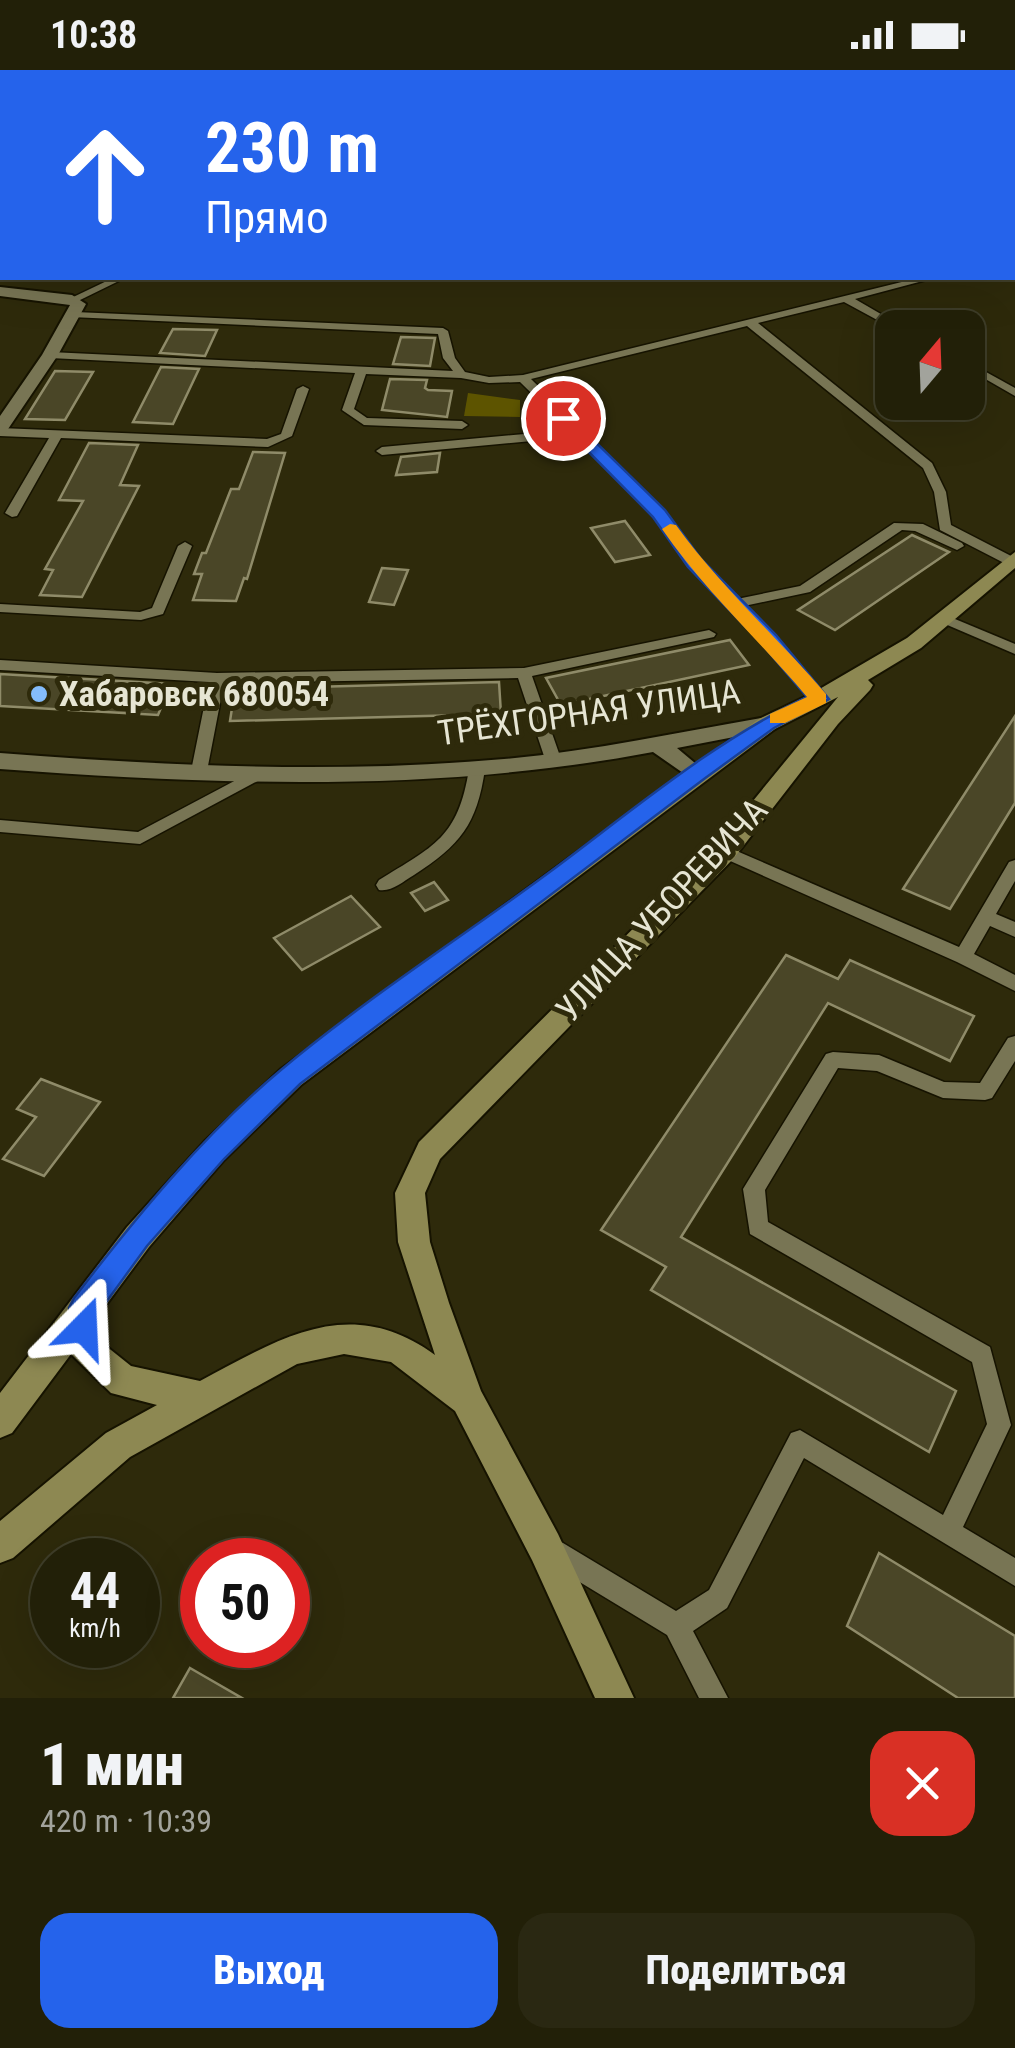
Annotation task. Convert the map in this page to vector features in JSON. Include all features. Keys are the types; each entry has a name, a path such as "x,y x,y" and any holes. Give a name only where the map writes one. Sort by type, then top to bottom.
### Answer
{"main road":[{"path":"887,660 1010,562"},
{"name":"УЛИЦА УБОРЕВИЧА","path":"0,1421 138,1237 214,1150 291,1077 767,724 887,660"},
{"name":"УЛИЦА УБОРЕВИЧА","path":"466,1399 414,1242 410,1193 428,1151 725,852 830,719 887,660"},
{"path":"84,1308 85,1349 123,1382 198,1398"},
{"path":"0,1545 118,1445 292,1349 344,1338 398,1348 466,1399 544,1546 615,1698"}],"street":[{"path":"0,291 73,307 50,354 0,430"},
{"name":"ТРЁХГОРНАЯ УЛИЦА","path":"0,761 259,773 477,769 767,724"},
{"path":"655,742 696,774"}],"lane":[{"path":"73,307 117,280"},
{"path":"50,354 461,375 490,380 523,378 920,280"},
{"path":"844,297 875,314"},
{"path":"73,307 443,331 449,358 461,375"},
{"path":"748,321 800,367 847,398 928,466 940,492 945,528 1010,562"},
{"path":"362,370 348,410 364,421 462,425"},
{"path":"985,375 1015,393"},
{"path":"523,378 659,513 694,563 819,699"},
{"path":"0,430 268,443 286,436 303,389"},
{"path":"382,452 577,433"},
{"path":"12,513 57,435"},
{"path":"734,604 805,589 900,526 918,527 1010,562"},
{"path":"0,608 141,616 158,611 185,546"},
{"path":"943,618 1015,648"},
{"path":"0,665 217,678 524,673 709,634"},
{"path":"524,673 553,759"},
{"path":"199,771 217,678"},
{"path":"385,886 463,828 477,769"},
{"path":"0,826 140,838 259,773"},
{"path":"725,852 963,957 1015,984"},
{"path":"963,957 1015,866"},
{"path":"986,916 1015,930"},
{"path":"948,1532 999,1425 982,1355 758,1227 754,1189 833,1060 880,1063 943,1090 985,1092 1015,1044"},
{"path":"676,1626 718,1600 800,1442 1015,1573"},
{"path":"544,1546 676,1626 714,1698"}],"shaded area":[{"path":"468,393 520,400 520,417 464,416"}],"building":[{"path":"173,329 217,330 205,356 160,353"},
{"path":"401,337 435,338 430,366 393,364"},
{"path":"161,367 199,369 173,424 133,422"},
{"path":"55,371 93,372 65,420 25,419"},
{"path":"390,379 427,380 428,390 452,391 447,417 382,410"},
{"path":"89,443 138,445 120,485 139,486 82,597 40,595 53,570 45,569 83,501 59,500"},
{"path":"253,452 285,453 247,579 244,578 236,601 193,600 202,574 194,574 202,553 206,553 231,489 239,489"},
{"path":"440,453 437,472 396,475 401,457"},
{"path":"625,521 650,555 615,562 591,528"},
{"path":"912,535 949,552 835,630 798,610"},
{"path":"382,568 408,570 394,605 369,602"},
{"path":"730,640 749,665 561,705 546,678"},
{"path":"0,674 171,684 158,715 0,706"},
{"path":"499,682 501,714 230,721 235,689"},
{"path":"1015,716 1015,803 950,909 903,889"},
{"path":"434,882 448,900 425,911 411,893"},
{"path":"351,896 380,927 302,970 274,938"},
{"path":"786,955 838,979 850,960 974,1016 950,1061 828,1003 681,1237 956,1391 929,1452 651,1290 666,1267 601,1230"},
{"path":"41,1079 100,1102 44,1176 3,1159 36,1117 17,1109"},
{"path":"879,1553 1015,1636 1015,1698 958,1698 847,1626"},
{"path":"190,1668 242,1698 173,1698"}],"slow traffic":[{"path":"670,529 694,563 769,640 819,699 778,719"}],"place":[{"name":"Хабаровск 680054","path":"39,694"}],"route":[{"path":"84,1328 84,1308 138,1237 214,1150 291,1077 696,774 767,724 819,699 769,640 694,563 659,513 563,418"}]}
